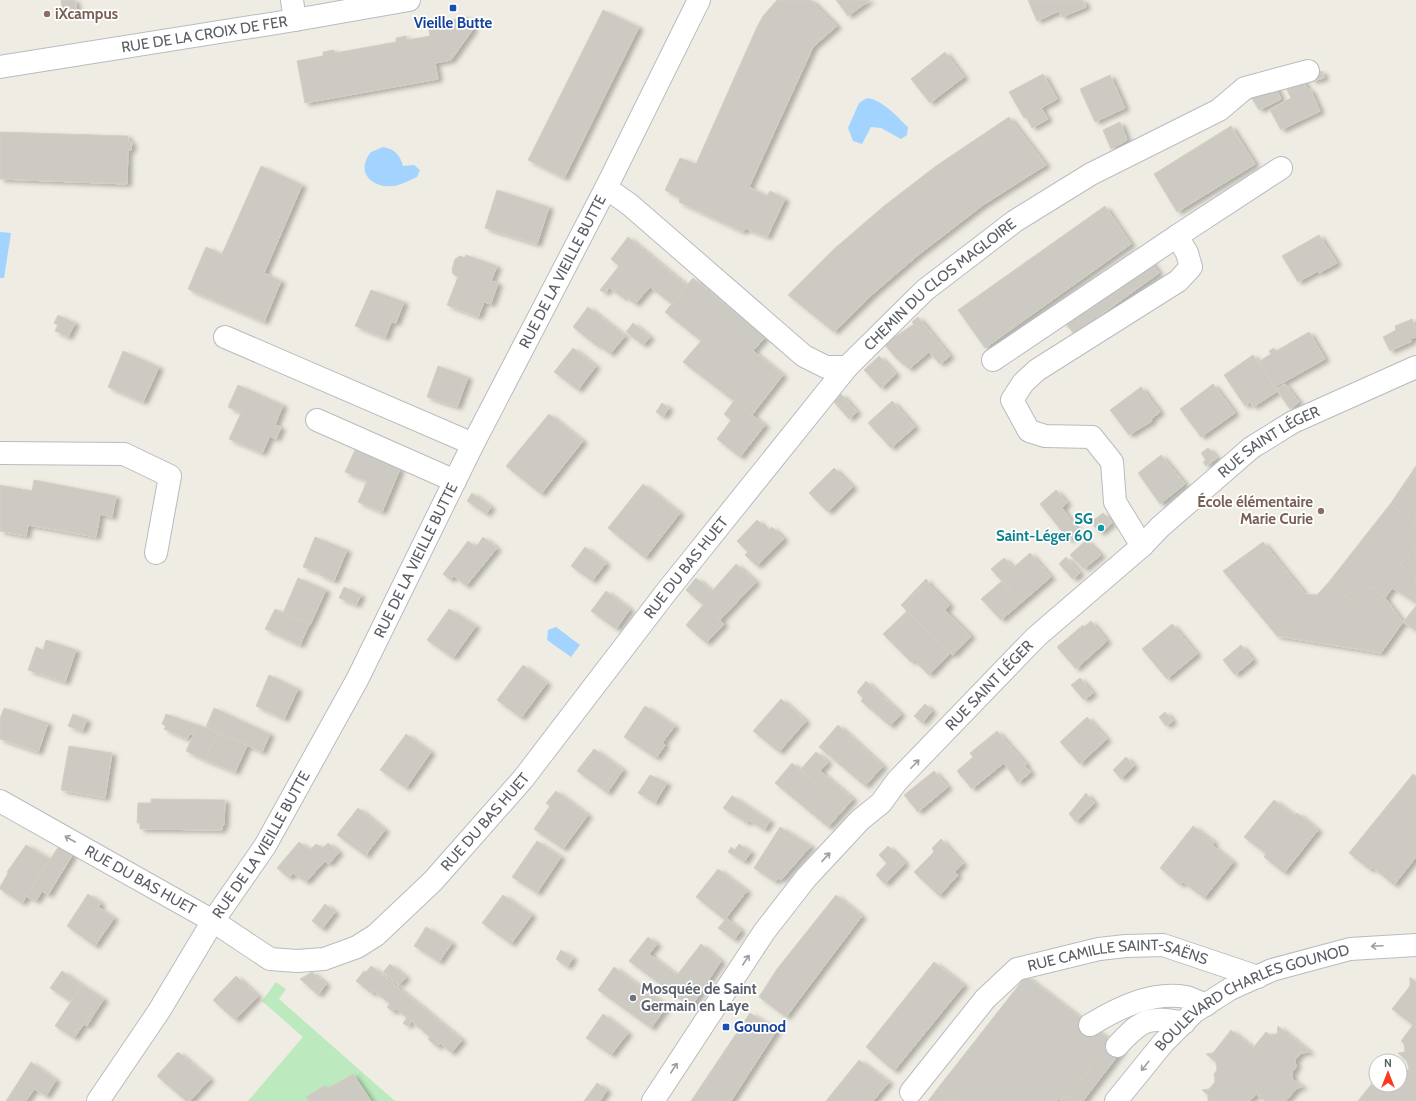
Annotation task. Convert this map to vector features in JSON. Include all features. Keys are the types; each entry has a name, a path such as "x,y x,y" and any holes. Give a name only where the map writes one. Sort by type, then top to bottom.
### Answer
{"street":[{"name":"RUE DE LA CROIX DE FER","path":"0,67 294,10 409,0"},
{"name":"RUE DE LA VIEILLE BUTTE","path":"98,1101 159,1011 213,921 265,846 357,680 473,444 606,188 699,0"},
{"name":"CHEMIN DU CLOS MAGLOIRE","path":"847,367 925,290 1015,221 1091,174 1219,110 1245,88 1308,71"},
{"path":"993,360 1281,168"},
{"path":"606,188 629,204 804,356 826,367 847,367"},
{"path":"1142,546 1115,502 1112,462 1092,437 1045,436 1029,431 1012,400 1023,383 1037,370 1178,281 1191,266 1187,253 1177,236"},
{"path":"225,337 473,444"},
{"name":"RUE DU BAS HUET","path":"0,801 213,921 270,958 298,962 324,958 357,947 376,935 433,881 523,779 667,591 847,367"},
{"name":"RUE SAINT LÉGER","path":"653,1101 764,932 806,878 860,820 881,803 897,781 1036,637 1142,546 1160,527 1251,448 1293,422 1416,367"},
{"path":"317,420 455,481"},
{"path":"0,453 124,454 170,476 156,553"},
{"name":"RUE CAMILLE SAINT-SAËNS","path":"911,1092 984,999 1017,969 1099,949 1126,946 1163,945 1258,976"},
{"name":"BOULEVARD CHARLES GOUNOD","path":"1116,1101 1163,1043 1194,1012 1230,989 1272,970 1350,948 1416,945"},
{"path":"1090,1026 1115,1010 1162,996 1186,997 1206,1005"},
{"path":"1117,1046 1139,1024 1160,1018 1184,1023"}],"green space":[{"path":"276,982 286,989 279,999 395,1101 248,1101 303,1037 262,1001"}],"water":[{"path":"867,98 873,99 884,105 894,114 908,127 907,135 901,139 881,128 871,127 862,144 853,141 848,128 859,103"},
{"path":"383,147 394,151 403,166 414,165 420,170 417,177 403,184 394,186 378,185 372,182 365,172 366,159 371,152"},
{"path":"0,232 11,233 4,278 0,278"},
{"path":"556,627 580,645 571,657 547,640 548,630"}],"building":[{"path":"61,0 75,0 77,12 63,15"},
{"path":"777,0 811,0 837,26 813,47 749,187 767,196 770,191 785,199 767,237 745,228 743,232 679,202 680,198 665,190 680,158 696,164 757,27 763,16"},
{"path":"836,0 870,0 848,16"},
{"path":"1028,0 1083,0 1086,7 1062,17 1059,11 1037,21"},
{"path":"603,10 639,27 564,178 528,160"},
{"path":"468,17 473,29 451,60 435,63 438,79 305,103 297,61 323,56 323,52 334,50 335,53 396,42 396,38 406,36 407,40 430,36 428,25"},
{"path":"945,52 964,77 930,103 911,79"},
{"path":"1322,71 1324,78 1312,81 1310,75"},
{"path":"1043,74 1057,99 1041,108 1048,119 1032,128 1026,117 1024,118 1009,92"},
{"path":"1110,75 1125,108 1095,122 1080,89"},
{"path":"1301,77 1308,90 1310,89 1320,111 1281,130 1270,110 1291,98 1283,82"},
{"path":"1274,84 1281,99 1259,110 1248,92"},
{"path":"1009,117 1046,165 983,205 917,256 874,293 834,332 788,295 834,249 884,206 936,166"},
{"path":"1120,122 1127,140 1111,149 1103,130"},
{"path":"1231,126 1255,164 1177,212 1154,174"},
{"path":"0,132 128,136 128,141 132,142 131,150 128,150 127,184 0,179"},
{"path":"261,166 302,185 264,273 281,281 264,322 188,289 206,247 222,254"},
{"path":"497,190 549,207 537,244 485,228"},
{"path":"1105,206 1131,244 985,348 958,310"},
{"path":"1319,235 1337,263 1298,282 1282,256"},
{"path":"628,237 687,286 672,304 650,287 635,304 625,296 623,298 609,287 605,293 600,290 619,266 611,259"},
{"path":"466,255 497,266 491,281 498,283 491,304 484,302 478,317 447,305 458,277 453,274 452,269 455,259 460,256 465,258"},
{"path":"1148,258 1159,273 1074,334 1062,319"},
{"path":"693,278 765,337 753,351 783,375 752,415 683,362 701,341 665,312"},
{"path":"371,290 404,302 398,317 394,315 385,338 355,326"},
{"path":"588,307 625,336 610,354 599,345 597,346 573,327"},
{"path":"58,315 75,323 68,337 55,331 58,325 54,323"},
{"path":"394,315 398,317 396,323 391,322"},
{"path":"918,317 950,356 940,364 929,352 909,369 896,358 884,344 914,324 912,322"},
{"path":"1412,319 1416,328 1416,337 1410,339 1412,341 1390,351 1383,337 1396,330 1395,326"},
{"path":"633,323 650,337 643,345 626,332"},
{"path":"1309,332 1325,359 1275,387 1258,362 1271,354 1269,351 1274,348 1276,351"},
{"path":"573,348 596,366 578,390 554,372"},
{"path":"123,351 159,367 143,402 108,387"},
{"path":"1253,355 1278,391 1253,407 1250,402 1245,406 1224,375"},
{"path":"879,356 896,374 881,388 864,370"},
{"path":"438,366 468,377 457,407 427,397"},
{"path":"1213,384 1235,413 1201,437 1180,409"},
{"path":"1285,384 1299,402 1290,409 1276,389"},
{"path":"238,385 283,405 275,425 281,427 276,439 270,436 262,453 229,439 241,413 228,407"},
{"path":"1141,387 1160,412 1151,419 1152,421 1129,435 1110,410"},
{"path":"841,394 857,412 849,419 834,402"},
{"path":"734,401 765,425 740,457 717,439 731,420 724,414"},
{"path":"892,401 915,427 891,448 868,423"},
{"path":"662,403 669,408 663,417 656,412"},
{"path":"549,414 583,441 541,494 506,466"},
{"path":"1208,448 1217,458 1206,466 1203,462 1206,460 1201,453"},
{"path":"355,450 400,469 382,512 358,502 367,481 345,472"},
{"path":"1161,455 1185,484 1160,504 1138,473"},
{"path":"1416,466 1416,526 1391,503"},
{"path":"834,468 853,487 828,512 809,493"},
{"path":"34,480 116,496 112,517 100,514 96,537 28,525 26,536 0,531 0,485 32,491"},
{"path":"643,484 680,513 645,558 608,528"},
{"path":"1056,490 1067,503 1062,508 1079,532 1069,540 1040,504"},
{"path":"472,493 491,507 486,514 467,501"},
{"path":"1391,503 1416,526 1416,546 1400,565 1416,578 1416,603 1392,588 1385,598 1370,586 1354,602 1328,583"},
{"name":"SG Saint-Léger 60","path":"1103,513 1112,523 1100,533 1091,522"},
{"path":"757,520 768,531 772,527 784,539 757,566 745,555 748,552 737,541"},
{"path":"315,537 347,550 334,581 320,575 320,573 303,567"},
{"path":"483,537 497,548 466,586 454,576 450,580 443,574 468,541 476,547"},
{"path":"1086,540 1101,555 1084,569 1070,555"},
{"path":"1263,542 1305,594 1317,595 1328,583 1354,602 1370,586 1385,598 1403,622 1381,653 1277,636 1223,571"},
{"path":"1416,546 1416,578 1400,565"},
{"path":"585,547 606,563 592,581 571,566"},
{"path":"1030,553 1051,577 1021,603 991,569 1004,558 1013,568"},
{"path":"1066,557 1080,573 1073,579 1059,564"},
{"path":"736,564 756,582 720,620 686,590 696,578 712,591"},
{"path":"298,578 326,590 310,625 283,613"},
{"path":"926,579 928,581 903,607 901,605"},
{"path":"1002,581 1021,603 1001,620 981,599"},
{"path":"927,582 950,605 945,610 969,634 950,653 903,607"},
{"path":"344,587 361,595 356,605 339,598"},
{"path":"606,591 630,609 616,629 591,611"},
{"path":"703,605 724,624 706,643 686,625"},
{"path":"1416,606 1416,631 1403,622"},
{"path":"275,609 309,625 300,645 265,629"},
{"path":"449,609 476,626 453,658 427,640"},
{"path":"907,611 950,653 929,675 914,660 911,662 883,634"},
{"path":"1091,621 1107,641 1076,669 1057,647 1083,625 1084,627"},
{"path":"1172,624 1197,654 1167,679 1142,649"},
{"path":"969,634 971,636 953,655 950,653"},
{"path":"46,640 76,650 65,682 28,670 36,647 43,650"},
{"path":"1241,645 1253,660 1235,675 1223,660"},
{"path":"523,665 547,683 521,718 497,700"},
{"path":"269,675 298,689 284,719 256,706"},
{"path":"1080,678 1093,693 1084,700 1071,685"},
{"path":"866,681 901,714 890,726 861,701 863,698 857,692"},
{"path":"781,699 806,721 779,752 753,731"},
{"path":"925,704 932,711 922,723 914,716"},
{"path":"645,706 675,726 662,743 665,745 656,758 624,737"},
{"path":"4,708 48,723 38,752 0,739 0,719"},
{"path":"214,708 270,734 262,752 206,727"},
{"path":"1165,712 1173,721 1166,726 1159,717"},
{"path":"73,714 87,720 82,731 68,726"},
{"path":"166,714 218,732 205,760 186,751 194,734 190,734 187,739 164,729 166,726 162,724"},
{"path":"1087,717 1107,739 1080,764 1060,742"},
{"path":"838,725 883,766 865,786 819,747"},
{"path":"997,731 1026,764 1025,766 1031,772 1018,783 1004,763 972,789 957,771 973,757 970,753"},
{"path":"218,732 247,746 235,772 205,760"},
{"path":"406,734 431,752 406,788 380,770"},
{"path":"69,746 112,753 105,798 61,790"},
{"path":"594,749 619,767 602,789 577,771"},
{"path":"816,752 828,762 820,771 853,799 845,808 800,770"},
{"path":"1126,757 1134,766 1121,779 1113,770"},
{"path":"792,763 845,808 828,827 775,783"},
{"path":"619,767 623,770 607,793 602,789"},
{"path":"934,771 948,787 918,812 904,795"},
{"path":"1413,774 1416,776 1416,857 1394,885 1372,867 1370,870 1349,853"},
{"path":"650,775 667,783 655,803 638,793"},
{"path":"556,791 588,815 563,849 534,829 550,806 546,803"},
{"path":"1086,793 1094,803 1076,822 1069,814"},
{"path":"732,796 770,821 764,830 749,820 747,823 723,808"},
{"path":"151,799 225,800 224,825 222,825 222,830 140,829 140,823 137,823 138,803 151,803"},
{"path":"1274,800 1295,816 1297,813 1318,830 1284,873 1264,857 1266,854 1244,837"},
{"path":"358,808 385,830 368,852 340,831"},
{"path":"1193,826 1214,842 1212,845 1233,862 1204,898 1183,882 1180,885 1160,868"},
{"path":"780,827 811,846 781,880 778,878 775,882 754,868"},
{"path":"340,831 368,852 366,856 337,835"},
{"path":"941,839 963,864 955,872 958,875 939,896 914,872 934,852 932,848"},
{"path":"537,841 561,857 537,893 512,877"},
{"path":"299,842 310,850 316,844 323,848 328,843 339,852 329,864 325,861 306,882 293,873 289,878 277,868"},
{"path":"739,844 751,852 744,862 728,852 731,847 735,850"},
{"path":"26,845 50,859 22,903 0,889 0,887 8,873 7,872"},
{"path":"59,846 73,854 48,895 42,891 36,901 26,896"},
{"path":"888,846 905,863 885,884 876,875 886,864 886,862 879,855"},
{"path":"718,869 747,891 726,918 741,930 734,940 718,928 725,920 696,897"},
{"path":"88,894 101,903 98,907 114,918 95,946 67,926"},
{"path":"503,895 532,915 511,944 482,923"},
{"path":"836,895 862,916 786,1017 759,997 777,969"},
{"path":"325,904 335,912 322,929 312,921"},
{"path":"426,927 452,943 439,962 414,946"},
{"path":"648,937 657,944 649,954 677,975 701,944 721,961 691,1007 629,961"},
{"path":"561,950 573,958 567,967 556,959"},
{"path":"934,962 964,985 894,1071 866,1047"},
{"path":"390,964 406,977 399,985 383,972"},
{"path":"371,966 422,1007 407,1026 403,1023 407,1018 396,1009 393,1012 387,1007 390,1004 374,991 372,994 356,981 364,971 366,972"},
{"name":"Mosquée de Saint Germain en Laye","path":"614,967 667,1006 651,1028 598,990"},
{"path":"62,971 82,985 71,1002 50,988"},
{"path":"312,972 326,984 318,995 300,979"},
{"path":"236,976 258,996 235,1020 213,1000"},
{"path":"1026,976 1111,1041 1068,1096 1054,1101 955,1101 938,1088"},
{"path":"1410,977 1416,982 1416,1101 1358,1101 1368,1088 1368,1093 1408,1093 1408,1053 1398,1053 1405,1052 1404,1044 1401,1041 1413,1025 1392,1009 1410,986"},
{"path":"82,985 104,999 94,1014 92,1012 74,1038 55,1026"},
{"path":"422,1007 462,1040 451,1053 440,1043 437,1047 428,1039 430,1037 411,1021"},
{"path":"92,1012 94,1014 87,1026 84,1024"},
{"path":"750,1013 777,1030 731,1101 691,1101"},
{"path":"603,1014 628,1033 611,1055 586,1038"},
{"path":"1278,1026 1310,1052 1301,1053 1295,1060 1296,1067 1292,1072 1292,1079 1303,1087 1297,1088 1286,1101 1265,1101 1256,1094 1250,1101 1208,1101 1208,1095 1202,1090 1209,1089 1215,1082 1214,1074 1217,1070 1216,1062 1206,1054 1213,1053 1231,1030 1253,1048 1266,1032 1270,1035 1277,1034"},
{"path":"1111,1041 1122,1050 1083,1101 1061,1101 1061,1099 1068,1096"},
{"path":"178,1052 210,1079 190,1101 186,1101 157,1076"},
{"path":"859,1060 889,1082 873,1101 826,1101"},
{"path":"31,1062 56,1080 46,1096 34,1089 26,1101 6,1101"},
{"path":"353,1074 371,1101 309,1101 306,1097 324,1086 327,1089"},
{"path":"597,1083 607,1090 600,1101 584,1101"},
{"path":"938,1088 955,1101 928,1101"}],"place":[{"name":"Vieille Butte","path":"453,8"},
{"name":"iXcampus","path":"47,14"},
{"name":"École élémentaire Marie Curie","path":"1321,511"},
{"name":"SG Saint-Léger 60","path":"1101,528"},
{"name":"Mosquée de Saint Germain en Laye","path":"633,998"},
{"name":"Gounod","path":"726,1027"}]}
